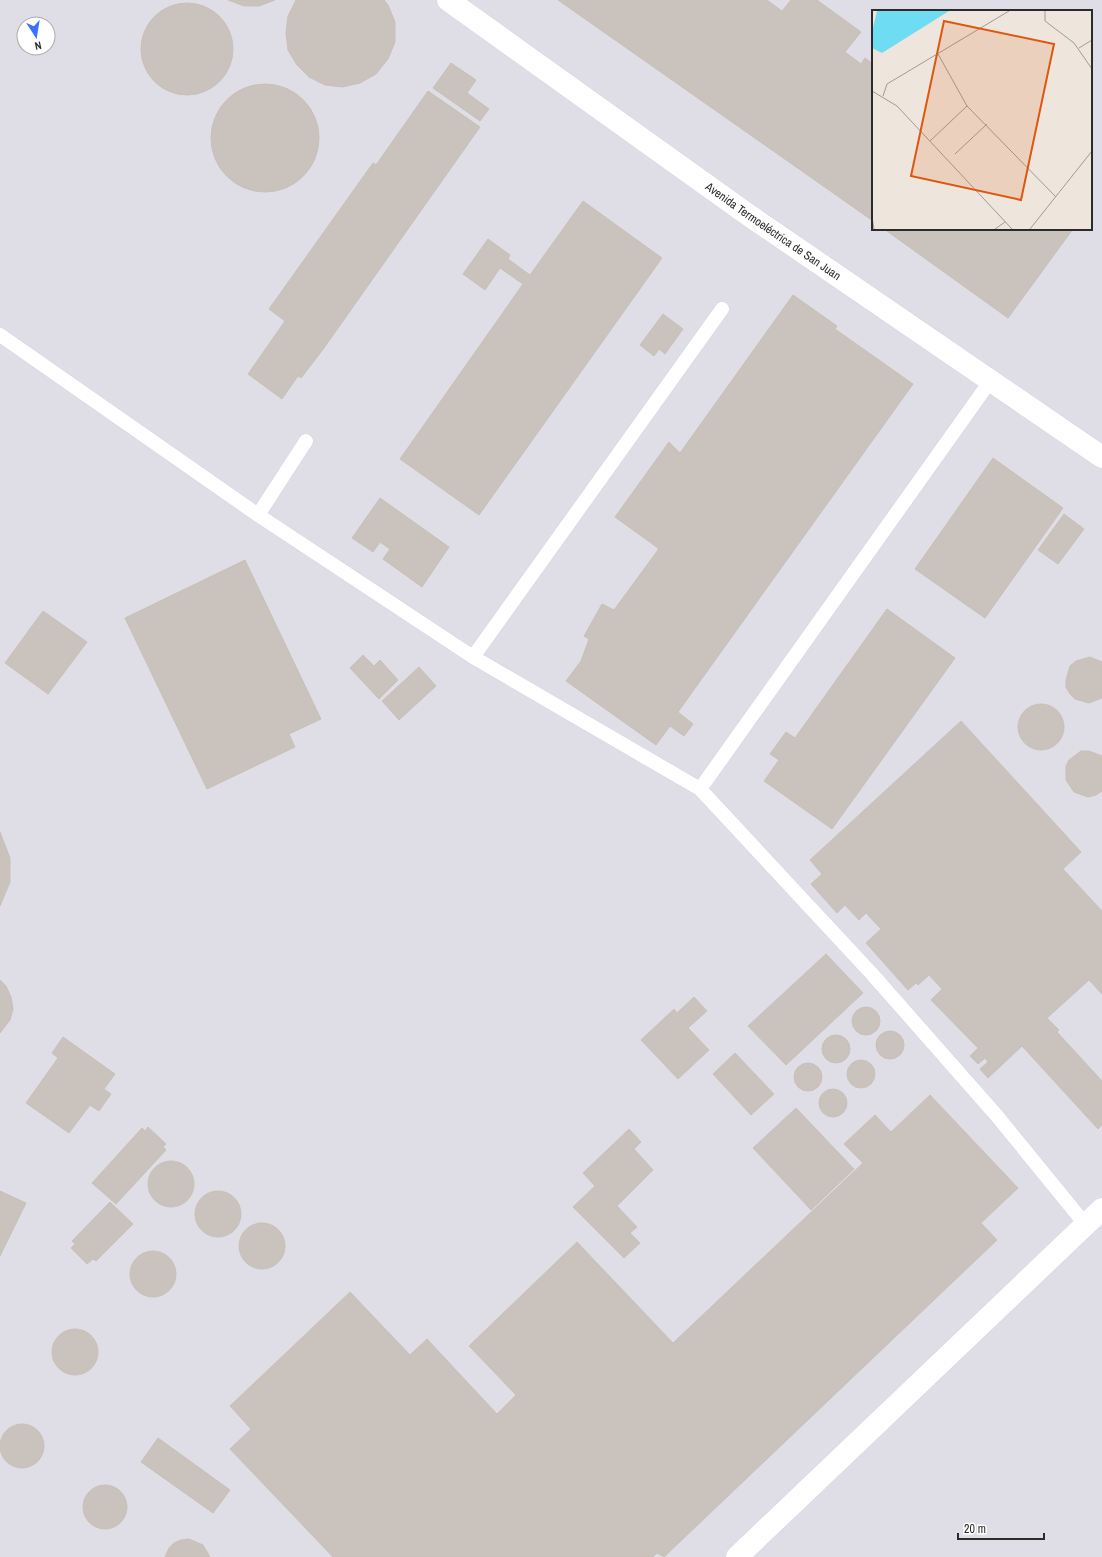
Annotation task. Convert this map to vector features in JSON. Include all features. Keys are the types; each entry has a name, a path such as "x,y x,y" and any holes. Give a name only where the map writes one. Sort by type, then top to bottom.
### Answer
{"street":[{"name":"Avenida Termoeléctrica de San Juan","path":"448,0 747,214 1102,457"},
{"path":"737,1557 1102,1209"}],"lane":[{"path":"473,657 722,309"},
{"path":"0,335 258,515 473,657 700,789 872,974 997,1116 1085,1224"},
{"path":"700,789 990,380"},
{"path":"258,515 306,441"}],"shaded area":[{"path":"0,0 1102,0 1102,1557 0,1557"}],"building":[{"path":"228,0 275,0 259,6 244,6"},
{"path":"296,0 384,0 388,5 395,22 395,42 388,59 376,74 360,83 342,87 325,85 309,77 297,65 288,50 286,33 288,16"},
{"path":"558,0 767,0 782,11 791,0 817,0 861,32 845,52 861,64 865,58 872,63 872,220"},
{"path":"178,3 196,3 213,10 226,23 233,40 233,58 226,75 213,88 196,95 178,95 161,88 148,75 141,58 141,40 148,23 161,10"},
{"path":"451,63 476,80 467,93 489,109 480,121 433,88"},
{"path":"265,84 286,88 303,100 315,117 319,138 315,159 303,176 286,188 265,192 244,188 227,176 215,159 211,138 215,117 227,100 244,88"},
{"path":"428,91 480,127 324,348 301,378 298,376 282,399 248,374 285,321 269,309 373,163 376,165"},
{"path":"583,201 662,258 479,515 400,459 523,284 500,268 485,290 463,274 488,239 510,255 508,259 530,275"},
{"path":"885,230 1072,230 1008,318"},
{"path":"793,295 837,326 835,329 913,384 678,712 693,724 684,736 670,726 656,745 566,681 581,661 589,639 584,636 602,604 614,610 658,550 658,548 615,517 669,442 680,453"},
{"path":"663,314 683,329 665,354 659,349 654,356 640,345"},
{"path":"993,458 1063,508 985,618 915,569"},
{"path":"380,498 449,547 422,587 383,559 390,549 380,542 373,552 352,538"},
{"path":"1064,514 1084,529 1058,564 1038,550"},
{"path":"245,560 321,719 289,734 295,747 207,789 125,618"},
{"path":"887,609 955,658 832,829 764,781 779,760 770,754 786,732 795,738"},
{"path":"43,611 87,642 48,694 5,663"},
{"path":"363,655 374,666 380,660 398,680 379,699 350,668"},
{"path":"1090,657 1102,662 1102,698 1089,703 1075,699 1070,694 1066,687 1066,680 1070,666 1076,661"},
{"path":"419,667 436,686 399,720 382,701"},
{"path":"1041,704 1054,708 1060,714 1064,727 1060,740 1054,746 1041,750 1028,746 1022,740 1018,727 1022,714 1028,708"},
{"path":"961,721 1081,852 1063,869 1102,911 1102,994 1089,980 1047,1018 1059,1030 1057,1032 1102,1081 1102,1125 1098,1129 1022,1046 988,1078 980,1069 988,1062 985,1058 978,1064 970,1056 978,1048 931,1000 942,989 929,975 918,985 916,983 908,990 866,943 881,929 866,913 859,920 845,905 837,913 811,884 822,874 810,860"},
{"path":"1081,751 1089,751 1102,756 1102,791 1096,795 1088,797 1074,792 1066,780 1066,766 1069,760"},
{"path":"0,832 10,858 10,882 0,906"},
{"path":"826,954 863,993 786,1065 748,1026"},
{"path":"0,980 6,986 11,997 13,1009 10,1020 0,1033"},
{"path":"694,997 707,1011 688,1028 709,1050 678,1079 641,1040 674,1009 677,1013"},
{"path":"866,1007 876,1011 880,1021 876,1031 866,1035 856,1031 852,1021 856,1011"},
{"path":"890,1031 896,1032 900,1035 903,1039 903,1051 900,1055 896,1058 890,1059 884,1058 880,1055 877,1051 876,1045 877,1039 880,1035 884,1032"},
{"path":"836,1035 846,1039 850,1049 846,1059 836,1063 826,1059 822,1049 826,1039"},
{"path":"63,1037 115,1074 104,1089 111,1094 99,1111 90,1105 69,1133 26,1103 58,1058 52,1053"},
{"path":"735,1053 774,1094 751,1115 713,1074"},
{"path":"861,1060 867,1061 871,1064 874,1068 874,1080 871,1084 867,1087 861,1088 855,1087 851,1084 848,1080 847,1074 848,1068 851,1064 855,1061"},
{"path":"808,1063 818,1067 822,1077 818,1087 808,1091 798,1087 794,1077 798,1067"},
{"path":"833,1089 843,1093 847,1103 843,1113 833,1117 823,1113 819,1103 823,1093"},
{"path":"930,1095 1018,1188 981,1223 997,1240 664,1557 657,1553 653,1557 333,1557 230,1449 251,1429 230,1406 350,1292 410,1355 427,1339 497,1414 516,1395 469,1346 577,1242 673,1343 863,1163 844,1144 875,1115 891,1132"},
{"path":"796,1108 854,1169 811,1210 753,1148"},
{"path":"148,1127 166,1144 163,1147 166,1150 116,1204 92,1183 142,1128 145,1131"},
{"path":"629,1129 641,1142 634,1149 653,1170 617,1206 637,1227 630,1233 640,1243 624,1258 573,1207 595,1186 583,1173"},
{"path":"171,1161 184,1165 190,1171 194,1184 190,1197 184,1203 171,1207 158,1203 152,1197 148,1184 152,1171 158,1165"},
{"path":"0,1191 26,1203 0,1256"},
{"path":"218,1191 231,1195 237,1201 241,1214 237,1227 231,1233 218,1237 205,1233 199,1227 195,1214 199,1201 205,1195"},
{"path":"110,1202 133,1224 96,1261 93,1259 87,1264 71,1248 75,1244 72,1241"},
{"path":"262,1223 275,1227 281,1233 285,1246 281,1259 275,1265 262,1269 249,1265 243,1259 239,1246 243,1233 249,1227"},
{"path":"158,1251 170,1257 175,1265 175,1283 170,1291 162,1296 148,1297 136,1291 131,1283 130,1269 136,1257 144,1252"},
{"path":"80,1329 84,1330 94,1339 97,1343 97,1361 88,1371 80,1375 70,1375 62,1371 53,1361 52,1347 56,1339 66,1330"},
{"path":"22,1424 34,1428 40,1434 44,1446 40,1458 34,1464 22,1468 10,1464 4,1458 0,1446 4,1434 10,1428"},
{"path":"158,1438 230,1490 213,1513 141,1462"},
{"path":"105,1485 117,1489 123,1495 127,1507 123,1519 117,1525 105,1529 93,1525 87,1519 83,1507 87,1495 93,1489"},
{"path":"189,1539 203,1545 210,1557 165,1557 169,1548 174,1543"}]}
